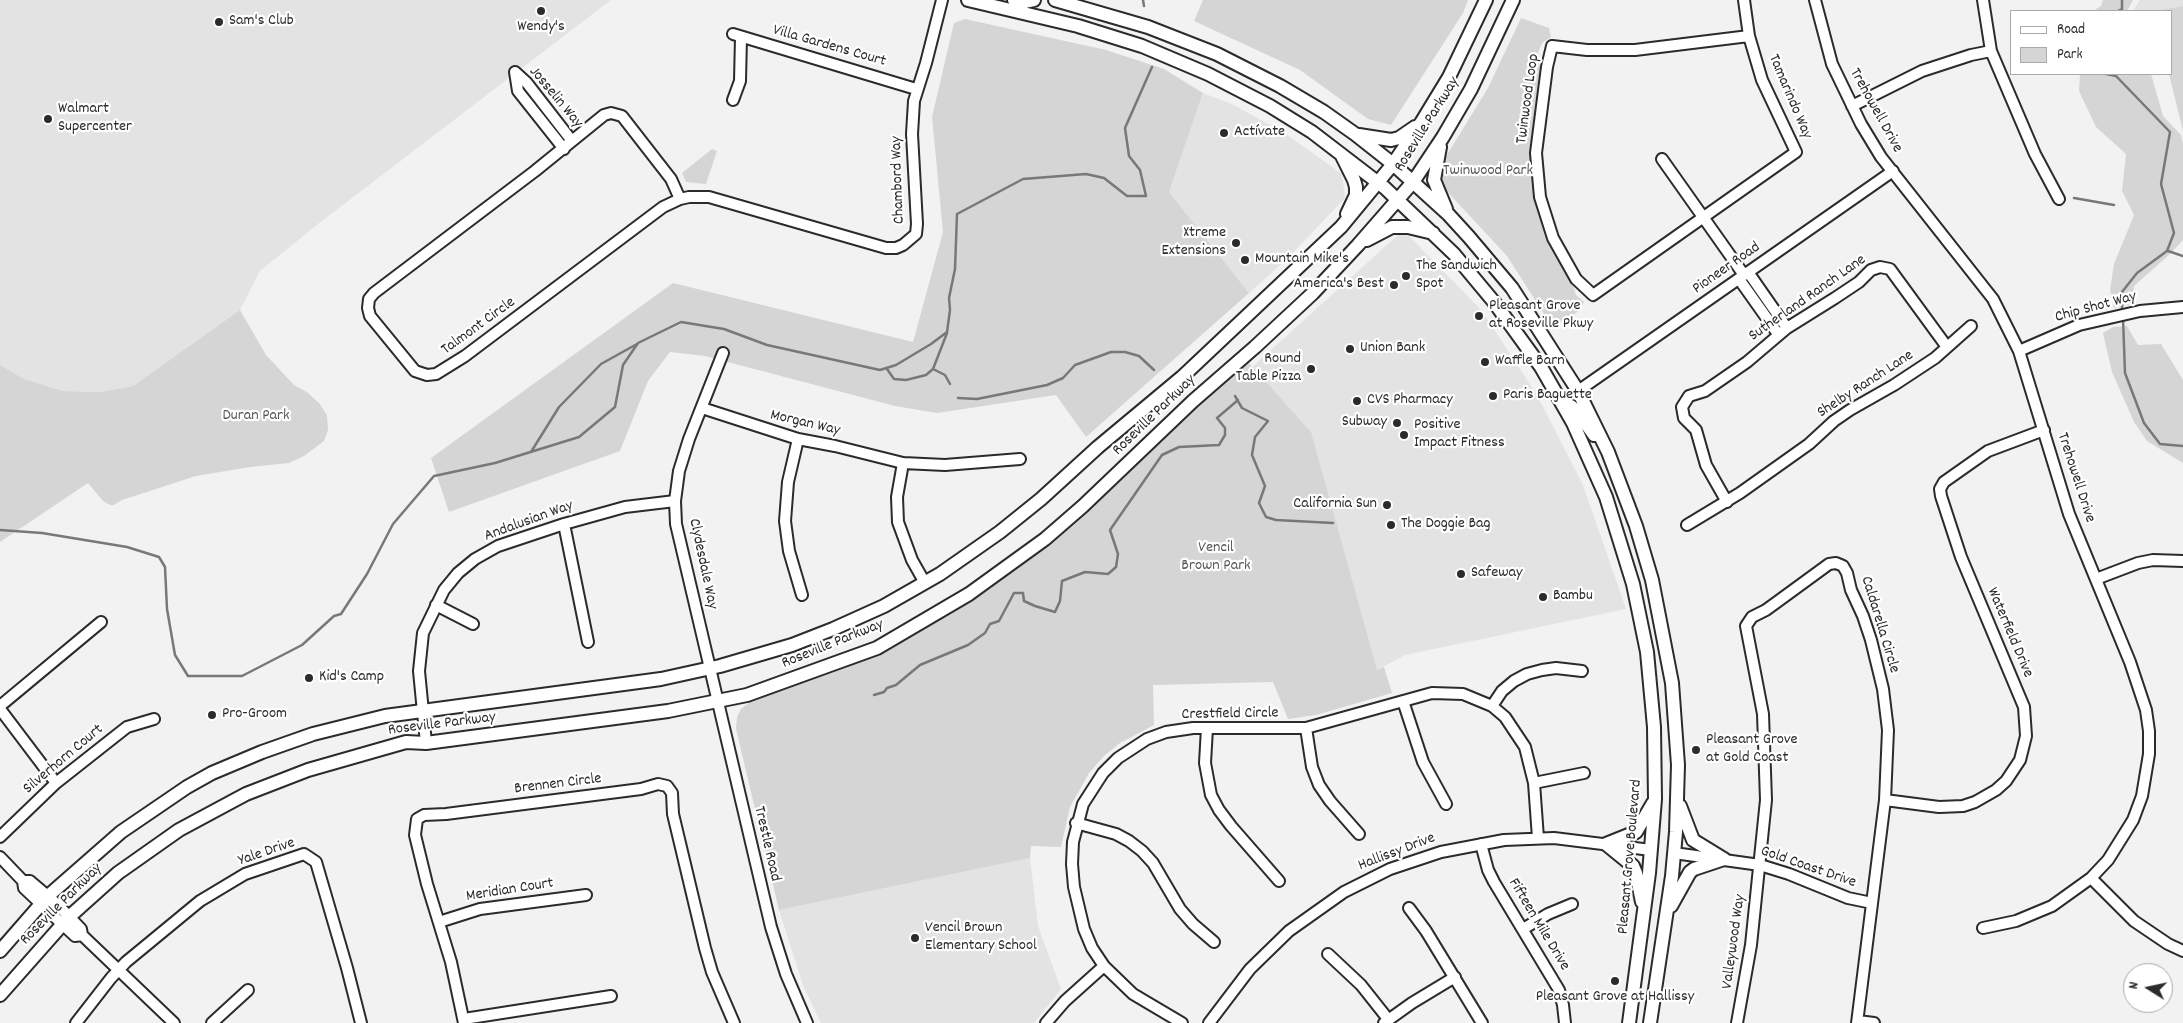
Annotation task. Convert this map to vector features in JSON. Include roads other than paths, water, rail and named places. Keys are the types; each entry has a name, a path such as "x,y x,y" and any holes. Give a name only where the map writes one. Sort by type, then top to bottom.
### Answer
{"main road":[{"name":"Pleasant Grove Boulevard","path":"968,0 1100,32 1170,57 1270,106 1340,152 1399,199 1434,233 1469,272 1518,332 1563,404 1606,497 1640,609 1651,688 1656,799 1652,850 1629,1023"},
{"path":"1014,0 1024,2 1034,0"},
{"path":"1055,0 1148,27 1210,51 1280,86 1324,112 1355,134 1393,164 1448,214 1512,288 1578,391 1608,452 1636,526 1658,605 1676,717 1678,800 1674,853 1650,1023"},
{"name":"Roseville Parkway","path":"0,951 121,832 187,787 212,773 262,752 313,734 385,716 653,680 710,668 768,653 814,637 884,606 925,583 1000,532 1041,499 1098,447 1189,371 1341,227 1393,164 1421,123 1449,77 1486,0"},
{"name":"Roseville Parkway","path":"0,995 66,920 118,873 179,830 226,803 308,770 406,742 426,743 668,711 747,695 877,648 992,579 1045,539 1084,506 1193,401 1255,347 1312,293 1358,245 1399,199 1443,137 1486,59 1513,0"},
{"path":"1355,134 1391,140 1399,138 1421,123"},
{"path":"1443,137 1434,180 1448,214"},
{"path":"1340,152 1354,180 1356,195 1341,227"},
{"path":"1358,245 1392,227 1408,227 1434,233"},
{"path":"1563,404 1571,406 1577,411 1608,452"},
{"path":"1644,914 1633,866 1606,844 1636,832 1656,799"},
{"path":"1678,800 1693,840 1724,859"},
{"path":"1652,850 1674,853"},
{"path":"1666,917 1690,872 1724,859"}],"street":[{"name":"Chambord Way","path":"680,199 701,196 709,197 867,244 886,248 896,248 904,245 916,234 917,224 912,134 916,89 926,63 942,0"},
{"name":"Tamarindo Way","path":"1703,217 1796,152 1762,80 1750,36 1744,0"},
{"name":"Trehowell Drive","path":"1815,0 1830,57 1852,106 1881,157 1993,299 2019,351 2069,514 2140,687 2147,717 2149,754 2142,796 2133,820 2120,844 2091,878 2069,896 2034,915 2000,926 1983,928"},
{"path":"1983,0 1991,51 2010,98 2058,199"},
{"name":"Villa Gardens Court","path":"733,100 740,81 737,36 916,89"},
{"name":"Twinwood Loop","path":"1703,217 1593,295 1576,279 1553,238 1540,197 1536,153 1547,67 1552,46 1587,50 1635,50 1750,36"},
{"path":"1852,106 1922,71 1971,55 1991,51"},
{"name":"Josselin Way","path":"564,149 518,91 515,72 527,83 572,142"},
{"name":"Talmont Circle","path":"611,112 622,116 671,179 680,199 663,207 446,370 436,374 427,375 415,371 370,316 368,308 369,299 374,293 611,112"},
{"path":"1662,159 1744,275 1787,328"},
{"name":"Pioneer Road","path":"1578,391 1892,171"},
{"name":"Sutherland Ranch Lane","path":"1727,502 1706,465 1696,430 1684,418 1682,407 1689,396 1705,391 1746,362 1778,334 1859,282 1871,270 1880,267 1890,269 1947,347"},
{"path":"1744,275 1778,334"},
{"name":"Chip Shot Way","path":"2019,351 2065,330 2104,319 2140,311 2183,306"},
{"name":"Shelby Ranch Lane","path":"1687,525 1727,502 1809,444 1842,416 1869,398 1894,386 1947,347 1970,326"},
{"name":"Clydesdale Way","path":"710,668 680,545 676,524 675,501 684,455 723,353"},
{"name":"Morgan Way","path":"702,408 798,439 903,463 945,465 1020,459"},
{"name":"Waterfield Drive","path":"1885,800 1939,807 1963,806 1975,802 1996,790 2006,781 2020,760 2026,736 2024,707 1961,557 1940,488 1944,482 1988,451 2044,430"},
{"path":"798,439 788,482 785,521 789,552 802,594"},
{"path":"903,463 897,497 898,522 912,560 925,583"},
{"name":"Andalusian Way","path":"426,743 419,654 423,633 436,605 458,573 475,559 498,546 564,524 625,507 675,501"},
{"path":"564,524 588,642"},
{"path":"2096,579 2138,563 2153,560 2183,562"},
{"name":"Caldarella Circle","path":"1760,865 1766,800 1765,746 1763,714 1757,676 1752,648 1746,634 1746,626 1752,617 1766,610 1829,564 1836,563 1843,566 1847,573 1848,581 1863,616 1878,664 1888,730 1885,800 1858,1022"},
{"path":"436,605 473,624"},
{"path":"56,783 0,708 101,622"},
{"name":"Trestle Road","path":"710,668 771,928 786,974 807,1023"},
{"path":"1492,706 1502,691 1514,681 1527,674 1556,668 1582,671"},
{"name":"Crestfield Circle","path":"1182,1023 1133,994 1104,966 1092,948 1078,910 1072,864 1072,842 1076,823 1083,804 1093,786 1118,758 1146,739 1166,732 1193,728 1306,728 1432,693 1446,692 1470,696 1492,706 1505,717 1524,747 1534,783 1538,838"},
{"path":"1403,701 1422,762 1446,804"},
{"name":"Silverhorn Court","path":"0,837 56,783 127,727 154,719"},
{"path":"1207,728 1205,763 1206,778 1211,795 1231,826 1279,881"},
{"path":"1306,728 1312,767 1319,785 1330,801 1360,834"},
{"path":"1534,783 1584,773"},
{"name":"Brennen Circle","path":"464,1021 440,922 427,884 415,835 417,819 424,815 446,814 640,789 658,784 667,786 672,793 673,814 707,956 734,1023"},
{"path":"1076,823 1116,834 1142,851 1153,863 1180,910 1192,924 1214,942"},
{"name":"Hallissy Drive","path":"1209,1023 1235,986 1256,962 1289,931 1323,905 1358,884 1390,869 1425,856 1481,844 1538,838 1652,850"},
{"name":"Fifteen Mile Drive","path":"1481,844 1488,870 1559,990 1565,1023"},
{"name":"Gold Coast Drive","path":"1674,853 1760,865 1789,874 1848,898 1872,903"},
{"name":"Yale Drive","path":"119,970 200,901 245,874 304,854 316,862 361,1023"},
{"path":"0,858 23,881 30,881 49,904 66,920 76,936 82,935 174,1023"},
{"name":"Valleywood Way","path":"1736,1023 1746,976 1760,865"},
{"path":"2091,878 2134,921 2155,936 2183,951"},
{"name":"Meridian Court","path":"440,922 480,909 586,895"},
{"path":"1523,930 1548,914 1572,904"},
{"path":"1408,908 1426,931 1482,1023"},
{"path":"1328,954 1361,986 1386,1021 1454,977"},
{"path":"1046,1023 1064,1000 1104,966"},
{"path":"76,1023 119,970"},
{"path":"212,1023 248,990"},
{"path":"464,1021 611,996"},
{"path":"1858,1022 1874,1023"}],"waterway":[{"path":"1143,0 1144,6"},
{"path":"2120,10 2122,9 2122,0"},
{"path":"0,530 42,533 127,547 159,557 165,567 167,609 175,655 188,676 242,676 302,645 334,616 341,614 367,574 393,524 434,476 495,463 579,437 615,407 623,365 638,343 681,322 724,329 767,345 880,370 896,365 931,344 947,332 950,310 949,298 955,269 957,214 1023,179 1086,174 1104,178 1127,196 1146,196 1140,170 1129,156 1125,128 1152,67"},
{"path":"2111,75 2116,76 2170,132 2161,184 2174,233 2167,251 2137,273 2122,292 2122,313"},
{"path":"2074,198 2114,205"},
{"path":"2168,251 2183,256"},
{"path":"2123,318 2125,373 2144,423 2160,444 2183,446"},
{"path":"887,369 894,379 906,380 926,375 933,369 947,333"},
{"path":"531,452 559,407 601,364 637,344"},
{"path":"958,398 977,399 1047,385 1063,378 1075,365 1111,352 1125,352 1139,356 1154,370"},
{"path":"933,369 945,375 950,384"},
{"path":"1235,396 1242,408 1268,421 1255,437 1252,455 1265,486 1259,503 1266,517 1276,520 1333,523"},
{"path":"874,695 896,685 920,665 968,645 985,633 990,624 999,621 1014,593 1023,593 1024,601 1055,612 1060,601 1062,581 1085,572 1108,574 1116,567 1118,554 1110,530 1162,455 1179,447 1219,445 1225,435 1225,428 1217,418 1238,400"}],"place":[{"name":"Wendy's","path":"541,11"},
{"name":"Sam's Club","path":"219,22"},
{"name":"Walmart Supercenter","path":"48,119"},
{"name":"Actívate","path":"1224,133"},
{"name":"Xtreme Extensions","path":"1236,243"},
{"name":"Mountain Mike's","path":"1245,260"},
{"name":"The Sandwich Spot","path":"1406,276"},
{"name":"America's Best","path":"1394,285"},
{"name":"Pleasant Grove at Roseville Pkwy","path":"1479,316"},
{"name":"Union Bank","path":"1350,349"},
{"name":"Waffle Barn","path":"1485,362"},
{"name":"Round Table Pizza","path":"1311,369"},
{"name":"Paris Baguette","path":"1493,396"},
{"name":"CVS Pharmacy","path":"1357,401"},
{"name":"Subway","path":"1397,423"},
{"name":"Positive Impact Fitness","path":"1404,435"},
{"name":"California Sun","path":"1387,505"},
{"name":"The Doggie Bag","path":"1391,525"},
{"name":"Safeway","path":"1461,574"},
{"name":"Bambu","path":"1543,597"},
{"name":"Kid's Camp","path":"309,678"},
{"name":"Pro-Groom","path":"212,715"},
{"name":"Pleasant Grove at Gold Coast","path":"1696,750"},
{"name":"Vencil Brown Elementary School","path":"915,938"},
{"name":"Pleasant Grove at Hallissy","path":"1615,981"}],"park label":[{"name":"Twinwood Park","path":"1488,172"},
{"name":"Duran Park","path":"256,417"},
{"name":"Vencil Brown Park","path":"1216,558"}]}
